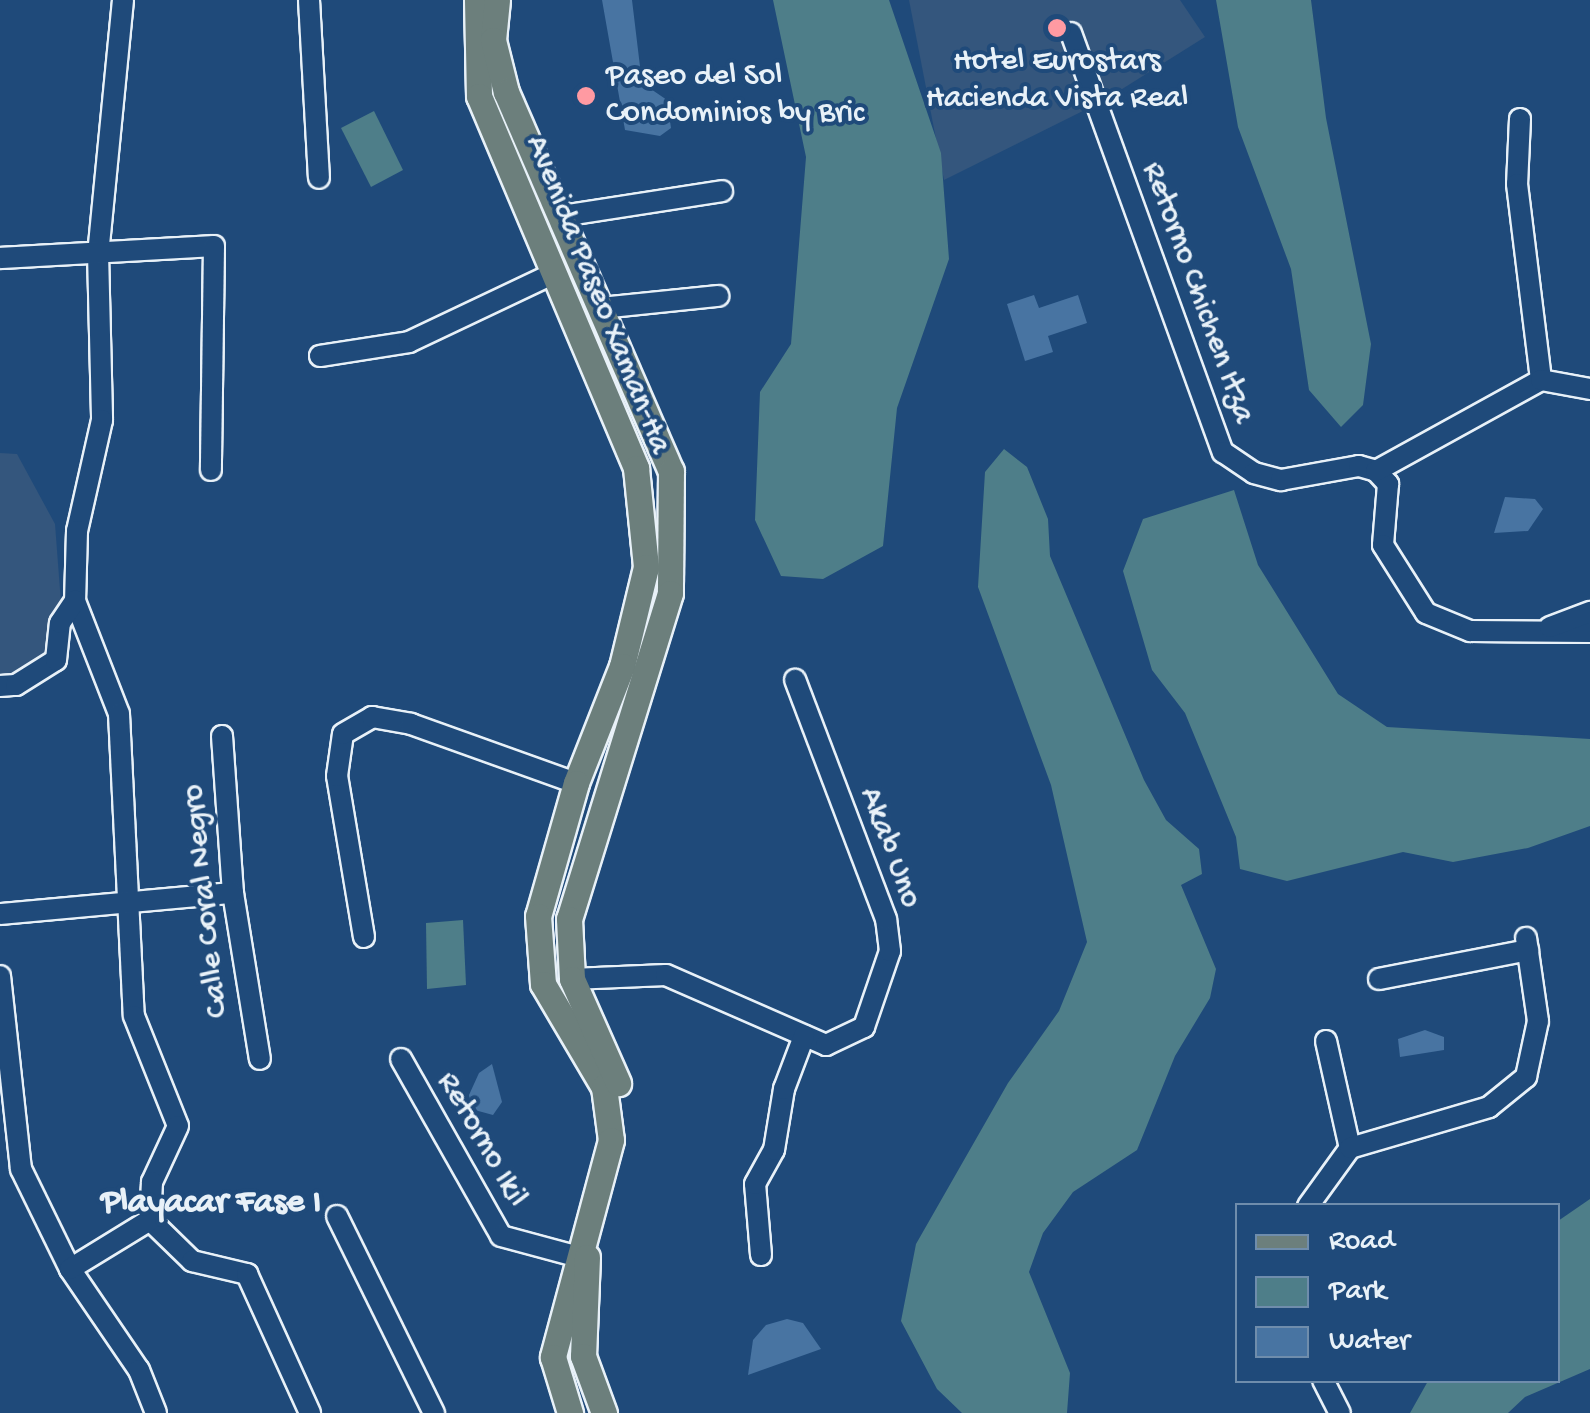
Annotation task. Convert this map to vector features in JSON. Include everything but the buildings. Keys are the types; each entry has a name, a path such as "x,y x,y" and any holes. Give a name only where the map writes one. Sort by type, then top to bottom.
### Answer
{"main road":[{"name":"Avenida Paseo Xaman-Ha","path":"477,0 480,96 636,468 646,567 605,709 576,783 538,916 543,984 604,1087 610,1140 575,1256 554,1357 570,1413"},
{"name":"Avenida Paseo Xaman-Ha","path":"497,0 494,40 506,92 671,471 670,594 568,919 572,979 619,1087 626,1131 587,1256 583,1356 604,1413"},
{"path":"529,212 557,208"},
{"path":"586,349 613,336"},
{"path":"605,709 632,716"},
{"path":"560,843 590,851"}],"street":[{"path":"124,0 98,254 102,420 77,531 75,601 119,714 133,902 134,1016 178,1126 152,1182 150,1220 192,1261 247,1274 310,1413"},
{"path":"309,0 319,178"},
{"name":"Retorno Chichen Itza","path":"1071,33 1224,452 1254,473 1282,480 1358,466 1376,471"},
{"path":"1520,119 1516,184 1541,380"},
{"path":"557,208 722,191"},
{"path":"0,258 214,246 211,470"},
{"path":"320,356 409,342 554,273"},
{"path":"601,308 718,296"},
{"path":"1590,389 1541,380 1376,471 1388,484 1383,546 1426,613 1470,631 1590,632"},
{"path":"0,686 16,686 56,660 60,624 75,601"},
{"path":"1539,631 1590,612"},
{"name":"Akab Uno","path":"572,979 666,975 826,1045 864,1027 890,951 886,919 795,680"},
{"path":"364,937 338,776 343,734 372,717 411,724 576,783"},
{"name":"Calle Coral Negro","path":"222,736 232,893 260,1058"},
{"path":"0,914 232,893"},
{"path":"1310,1203 1350,1148 1489,1108 1526,1077 1538,1020 1527,944 1379,978"},
{"path":"0,976 21,1170 70,1269 139,1370 156,1413"},
{"path":"762,1255 755,1184 774,1150 784,1088 804,1036"},
{"path":"1326,1041 1350,1148"},
{"name":"Retorno Ikil","path":"401,1060 501,1236 575,1256"},
{"path":"338,1216 432,1413"},
{"path":"70,1269 150,1220"},
{"path":"1325,1383 1340,1413"}],"shaded area":[{"name":"Hotel Eurostars Hacienda Vista Real","path":"909,0 1180,0 1205,37 1103,101 944,180"},
{"path":"0,453 17,454 55,524 61,603 44,660 0,681"}],"green space":[{"path":"773,0 889,0 941,153 949,259 897,408 883,546 823,579 781,576 755,520 760,392 791,344 806,157"},
{"path":"1216,0 1311,0 1326,118 1371,344 1363,405 1341,427 1309,390 1291,269 1238,127"},
{"path":"374,111 403,170 371,187 341,128"},
{"path":"1004,449 1027,467 1048,519 1050,556 1144,780 1166,820 1199,849 1202,874 1181,885 1216,969 1210,998 1175,1056 1137,1150 1073,1192 1043,1233 1029,1272 1070,1373 1067,1413 962,1413 937,1389 901,1321 916,1244 1008,1083 1059,1011 1087,942 1051,785 978,587 985,472"},
{"path":"1234,490 1258,565 1338,694 1387,727 1590,739 1590,826 1528,848 1453,862 1403,852 1287,881 1240,869 1236,837 1185,713 1152,670 1123,571 1143,519"},
{"path":"463,920 466,985 427,989 426,923"},
{"path":"1590,1199 1590,1369 1560,1382 1560,1220"},
{"path":"1427,1383 1558,1383 1525,1397 1508,1413 1410,1413"}],"water":[{"path":"602,0 632,0 642,83 667,100 671,128 660,136 625,130"},
{"path":"1034,295 1039,308 1078,295 1087,323 1048,336 1053,352 1025,361 1007,304"},
{"path":"1505,497 1535,499 1543,509 1528,531 1494,533"},
{"path":"1425,1030 1444,1037 1444,1050 1400,1057 1398,1039"},
{"path":"492,1064 502,1102 493,1115 471,1109 469,1095 479,1073"},
{"path":"787,1319 803,1323 821,1349 748,1375 753,1340 766,1325"}],"place":[{"name":"Hotel Eurostars Hacienda Vista Real","path":"1057,28"},
{"name":"Paseo del Sol Condominios by Bric","path":"586,96"}],"district":[{"name":"Playacar Fase I","path":"211,1204"}]}
